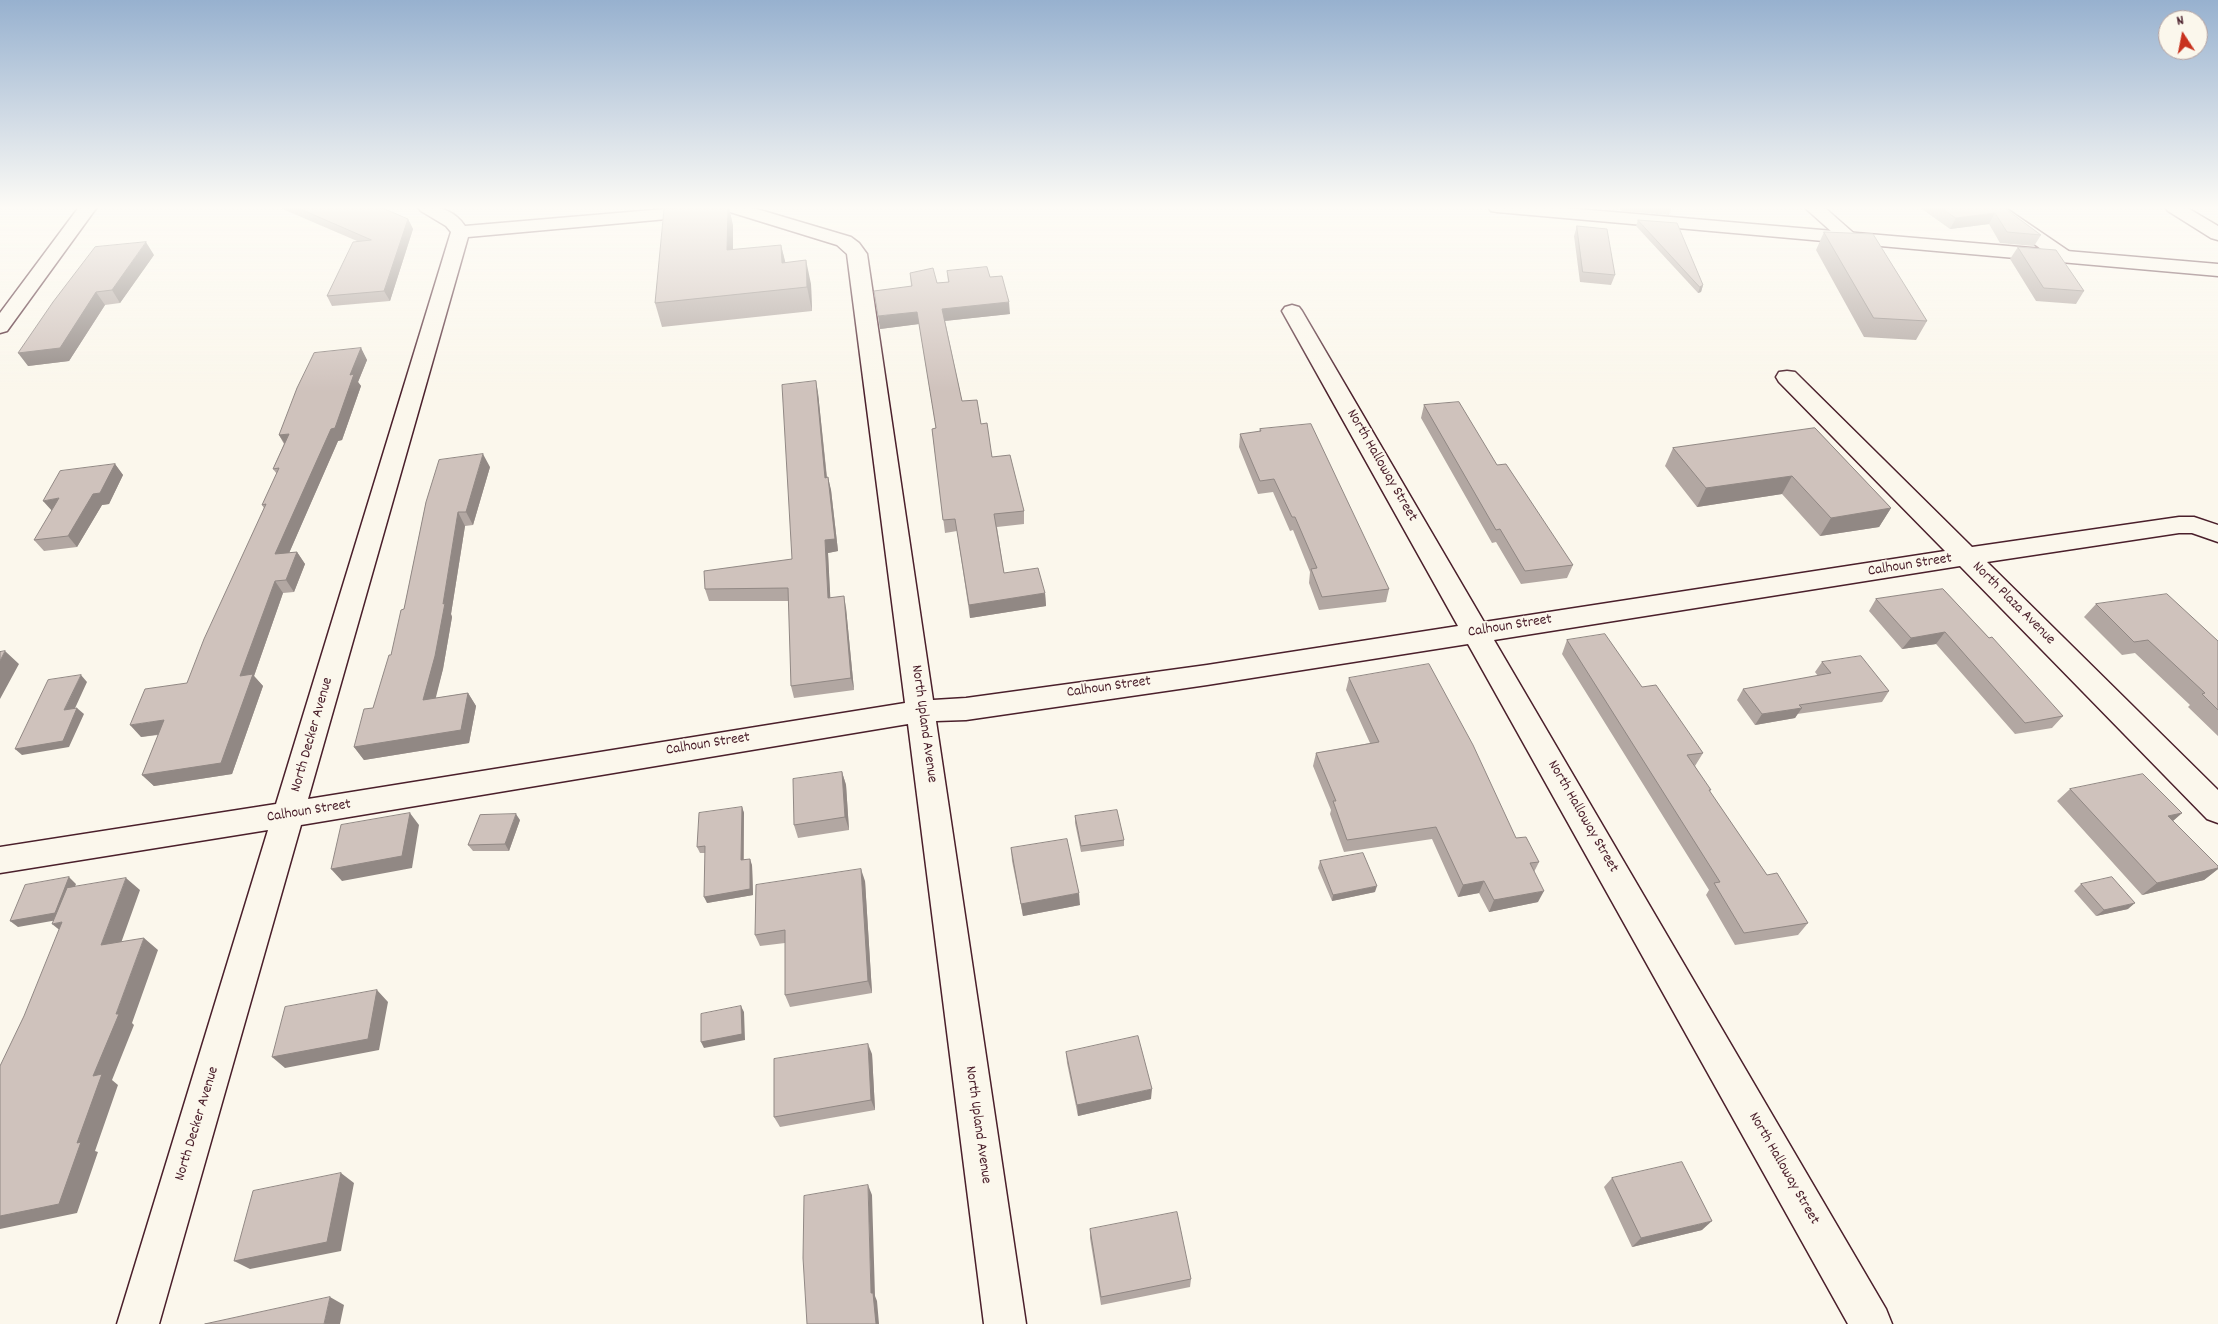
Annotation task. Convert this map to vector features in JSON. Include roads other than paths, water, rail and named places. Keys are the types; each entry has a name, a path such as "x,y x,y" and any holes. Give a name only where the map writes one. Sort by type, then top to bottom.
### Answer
{"street":[{"path":"0,327 42,269"},
{"name":"North Decker Avenue","path":"138,1324 449,269"},
{"name":"North Upland Avenue","path":"860,269 1005,1324"},
{"path":"2205,269 2218,270"},
{"name":"North Halloway Street","path":"1292,310 1871,1324"},
{"name":"North Plaza Avenue","path":"1787,378 2218,810"},
{"name":"Calhoun Street","path":"0,860 289,815 921,711 966,709 1159,682 2179,525 2194,525 2218,534"}]}
